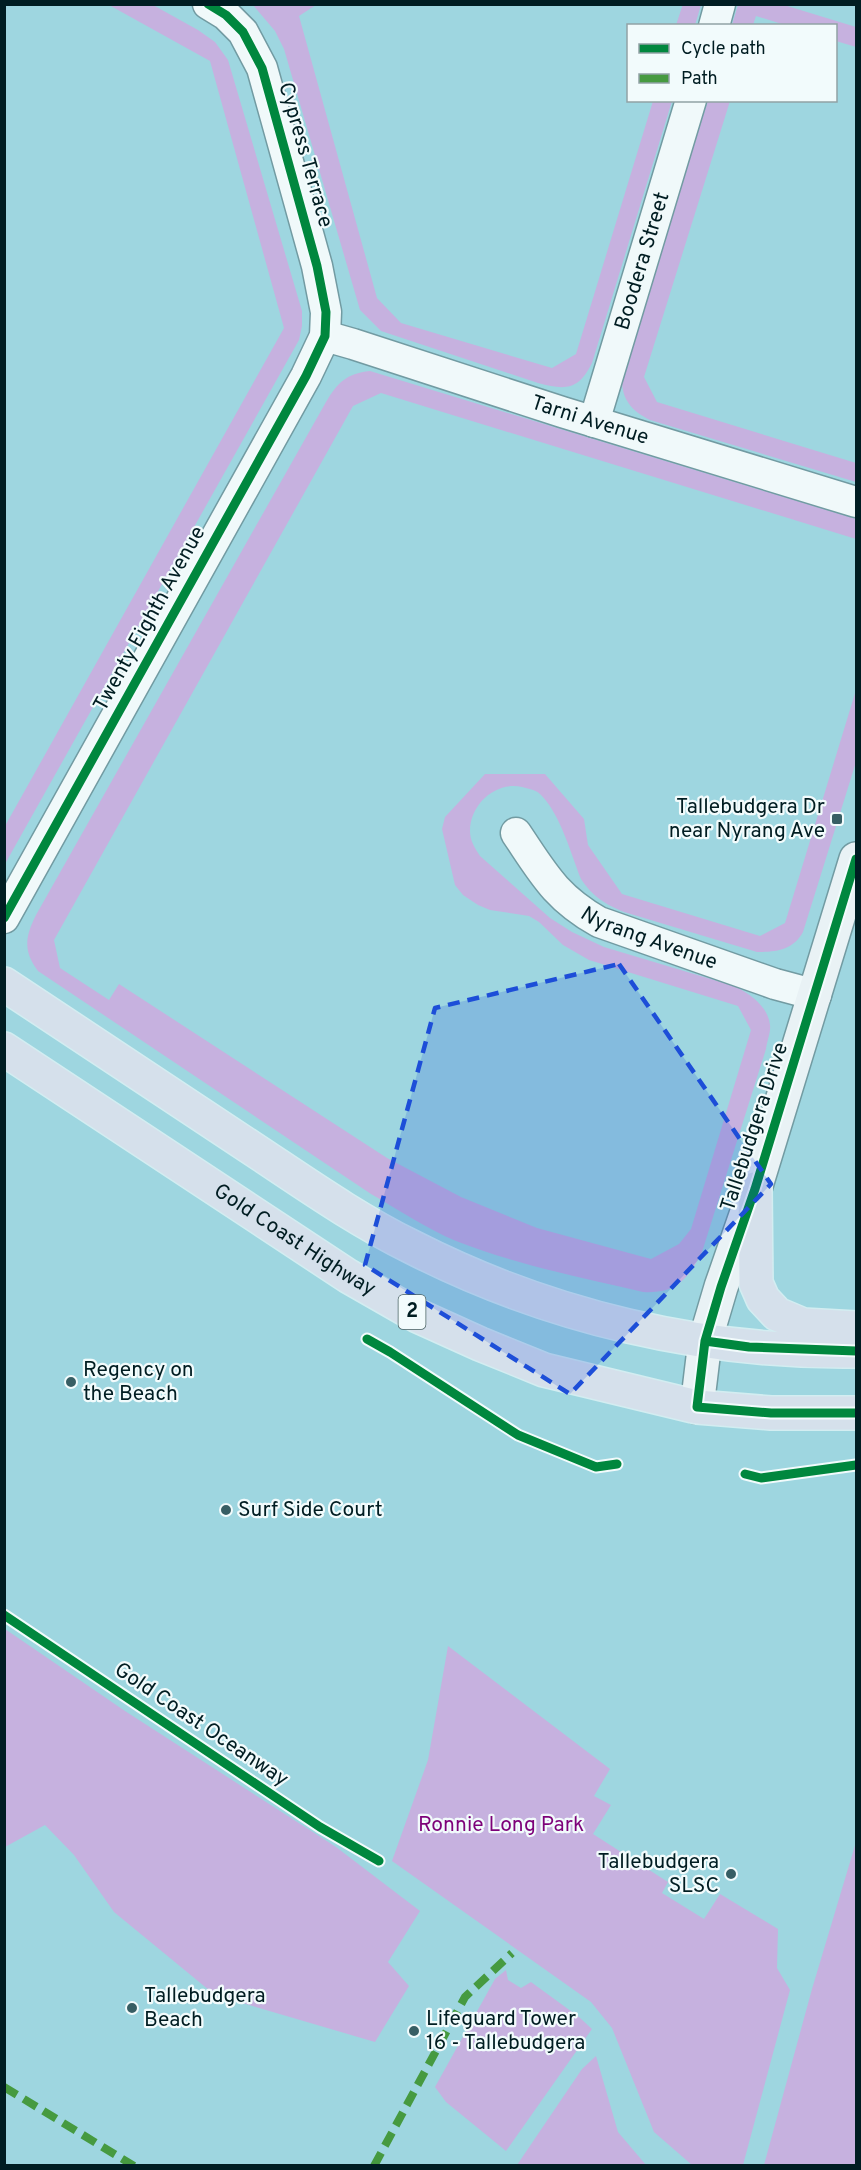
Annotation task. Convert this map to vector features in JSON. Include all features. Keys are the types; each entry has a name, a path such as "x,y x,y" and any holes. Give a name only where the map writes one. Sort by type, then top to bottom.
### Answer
{"highway":[{"path":"4,984 323,1195 412,1247 463,1271 556,1306 641,1330 749,1347 856,1351"},
{"name":"Gold Coast Highway","path":"4,1048 348,1276 418,1316 480,1344 544,1370 697,1407 771,1413 856,1413"},
{"path":"755,1189 756,1283 762,1299 777,1314 803,1325 856,1328"}],"street":[{"name":"Cypress Terrace","path":"208,4 226,15 243,32 262,68 317,266 326,312 325,336"},
{"path":"715,24 720,4"},
{"name":"Boodera Street","path":"594,422 690,102"},
{"name":"Tarni Avenue","path":"325,336 594,422 856,502"},
{"name":"Twenty Eighth Avenue","path":"4,918 306,376 325,336"},
{"name":"Nyrang Avenue","path":"516,833 549,883 563,898 598,922 775,984 816,995"},
{"name":"Tallebudgera Drive","path":"697,1407 705,1341 816,995 856,859"}],"highlighted area":[{"path":"619,964 771,1184 570,1394 365,1265 435,1008"}],"green space":[{"path":"683,4 701,5 695,24 676,24"},
{"path":"109,5 153,5 215,42 228,60 302,311 302,326 299,340 5,864 5,826 284,328 210,61"},
{"path":"253,5 316,5 299,16 377,298 401,323 552,368 576,354 653,102 672,102 592,363 581,379 570,386 563,387 538,383 381,331 360,310 284,49 275,31"},
{"path":"738,5 784,5 856,27 856,47 837,41 837,24 782,24 756,16 753,24 732,24"},
{"path":"708,102 730,102 644,377 657,402 856,463 856,482 650,420 632,407 623,391 622,376"},
{"path":"370,371 856,519 856,539 381,393 353,406 54,940 60,968 109,1000 119,984 387,1158 461,1197 537,1228 651,1259 679,1244 691,1229 751,1030 738,1006 589,960 563,945 539,922 529,916 490,910 463,895 455,885 442,829 445,817 485,774 545,774 584,819 588,845 622,894 760,936 785,923 856,690 856,762 803,932 794,943 784,949 757,952 624,912 605,903 590,891 581,879 555,814 538,792 512,786 494,791 480,804 471,821 471,838 480,856 550,918 572,932 604,947 734,986 746,992 766,1012 770,1031 766,1049 702,1252 692,1270 680,1283 664,1290 643,1292 549,1270 502,1257 434,1231 371,1194 38,971 30,957 28,937 36,915 326,402 344,380 355,374"},
{"path":"5,1629 125,1711 336,1847 420,1911 388,1962 409,1986 375,2042 215,1995 114,1912 74,1855 45,1825 5,1847"},
{"name":"Ronnie Long Park","path":"448,1646 610,1769 594,1796 611,1805 593,1834 668,1882 662,1893 704,1919 720,1894 778,1929 777,1968 790,1990 743,2165 692,2165 654,2132 612,2028 591,2002 392,1861 428,1760"},
{"path":"856,1842 856,2165 764,2165 812,1989"},
{"path":"506,1970 508,1980 521,1988 531,1982 592,2029 506,2151 446,2102 435,2087 495,1979"},
{"path":"596,2056 618,2132 646,2165 517,2165 582,2069"}],"marked path":[{"path":"374,2166 465,1997 512,1953"},
{"path":"4,2087 134,2166"}],"cycle path":[{"path":"4,918 306,376 325,336 326,312 317,266 262,68 243,32 226,15 208,4"},
{"path":"856,859 755,1189 705,1341 697,1407 771,1413 856,1413"},
{"path":"367,1339 518,1435 596,1467 617,1464"},
{"path":"705,1341 749,1347 856,1351"},
{"path":"745,1474 761,1478 856,1465"},
{"name":"Gold Coast Oceanway","path":"4,1615 320,1827 379,1861"}],"place":[{"name":"Tallebudgera Dr near Nyrang Ave","path":"837,819"},
{"name":"Regency on the Beach","path":"71,1382"},
{"name":"Surf Side Court","path":"226,1510"},
{"name":"Tallebudgera SLSC","path":"731,1874"},
{"name":"Tallebudgera Beach","path":"132,2008"},
{"name":"Lifeguard Tower 16 - Tallebudgera","path":"414,2031"}]}
